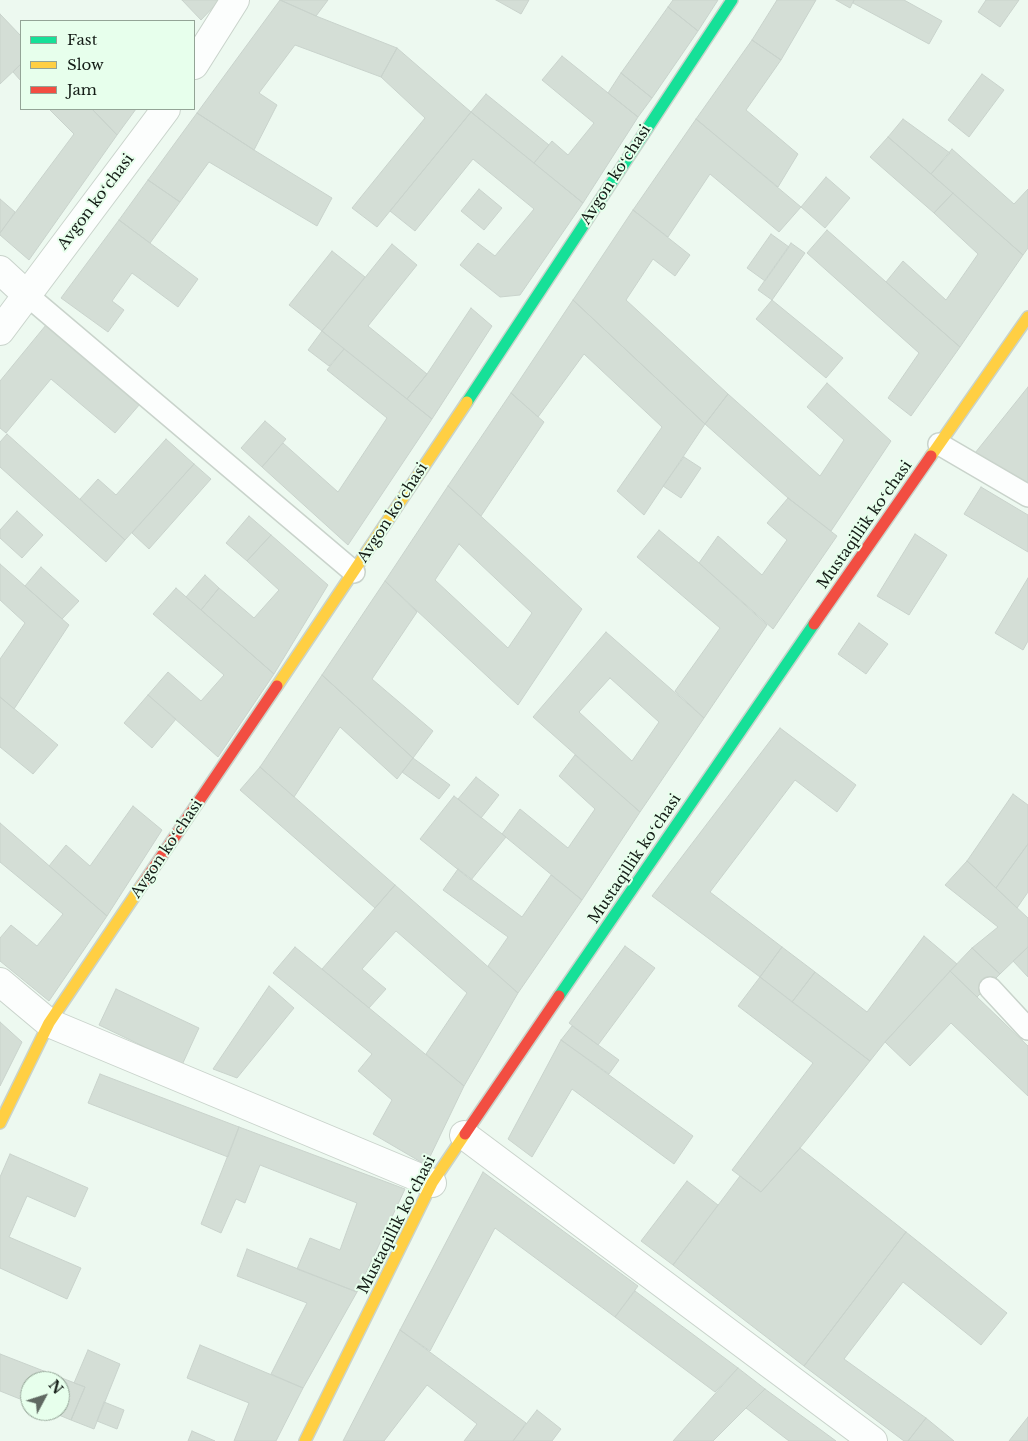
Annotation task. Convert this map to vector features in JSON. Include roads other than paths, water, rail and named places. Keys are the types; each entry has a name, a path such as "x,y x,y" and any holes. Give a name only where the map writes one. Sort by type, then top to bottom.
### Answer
{"street":[{"path":"195,63 235,0"},
{"name":"Avgon koʻchasi","path":"0,1123 49,1023 354,572 732,0"},
{"name":"Avgon koʻchasi","path":"0,332 165,110"},
{"path":"0,270 27,295"},
{"name":"Mustaqillik koʻchasi","path":"305,1441 432,1183 1028,317"},
{"path":"0,982 49,1023 432,1183"},
{"path":"464,1135 873,1441"}],"lane":[{"path":"27,295 354,572"},
{"path":"939,444 1028,496"},
{"path":"990,988 1028,1030"}]}
